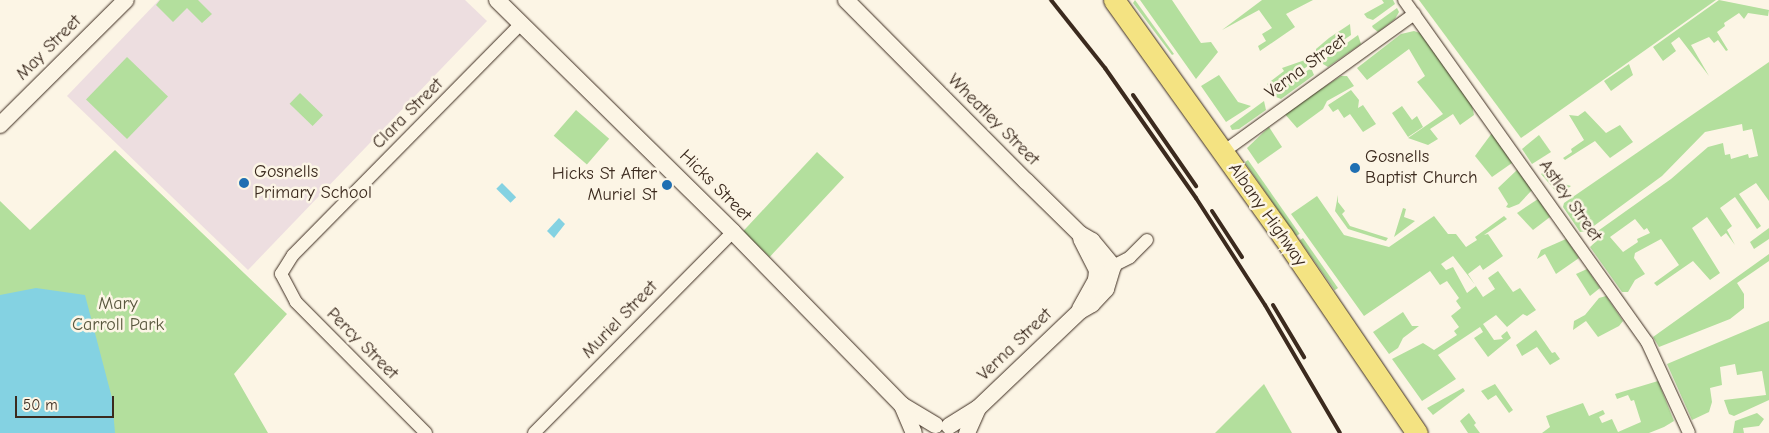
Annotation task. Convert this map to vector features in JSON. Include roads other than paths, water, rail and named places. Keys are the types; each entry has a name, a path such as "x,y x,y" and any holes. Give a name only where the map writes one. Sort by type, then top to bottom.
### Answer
{"highway":[{"name":"Albany Highway","path":"1114,0 1223,152 1417,433"}],"street":[{"name":"May Street","path":"1,121 126,0"},
{"name":"Hicks Street","path":"497,0 733,232 902,405 942,429"},
{"name":"Wheatley Street","path":"846,0 1080,234 1092,241 1113,266"},
{"name":"Astley Street","path":"1404,0 1648,342 1689,433"},
{"name":"Verna Street","path":"1223,152 1414,14"},
{"name":"Clara Street","path":"281,274 293,256 521,24"},
{"name":"Muriel Street","path":"534,433 733,232"},
{"path":"1080,234 1097,273 1130,257 1147,240"},
{"name":"Verna Street","path":"942,429 978,408 1080,311 1092,304 1106,289 1113,266"},
{"name":"Verna Street","path":"1080,311 1097,273"},
{"name":"Percy Street","path":"281,274 296,302 426,433"},
{"name":"Hicks Street","path":"902,405 914,433"},
{"name":"Verna Street","path":"967,433 978,408"}],"water":[{"path":"502,183 516,197 510,203 496,189"},
{"path":"559,218 565,224 554,238 547,231"},
{"path":"36,288 85,295 112,398 115,433 0,433 0,295"}],"railway":[{"path":"1051,0 1105,68 1196,198 1265,305 1340,433"},
{"path":"1133,95 1196,186"},
{"path":"1212,211 1242,257"},
{"path":"1273,305 1304,357"}],"place":[{"name":"Gosnells Baptist Church","path":"1355,168"},
{"name":"Gosnells Primary School","path":"244,183"},
{"name":"Hicks St After Muriel St","path":"667,185"}],"park label":[{"name":"Mary Carroll Park","path":"118,315"}]}
